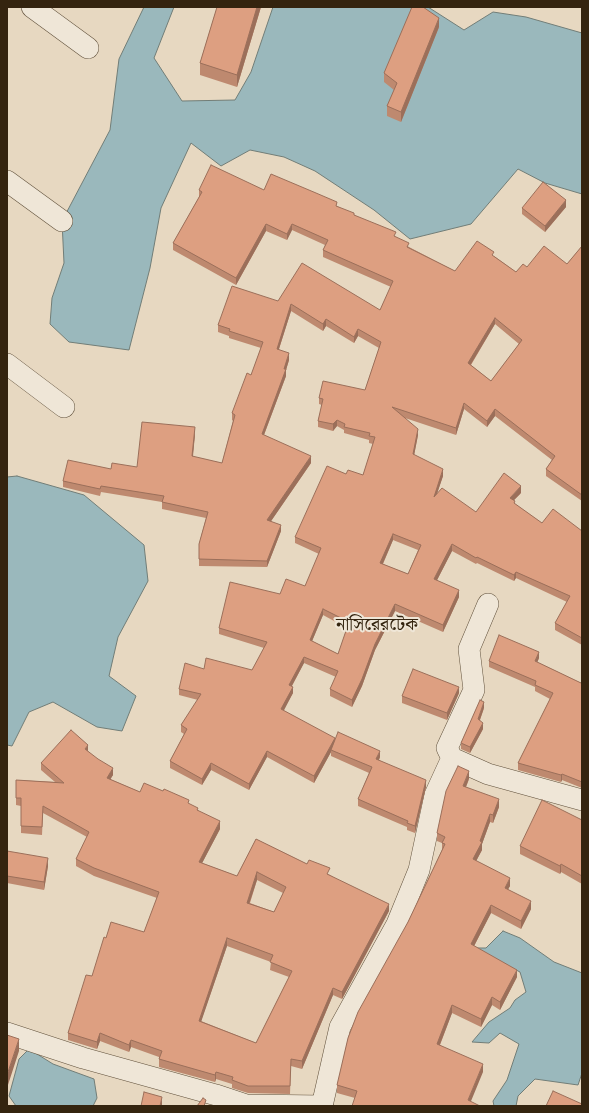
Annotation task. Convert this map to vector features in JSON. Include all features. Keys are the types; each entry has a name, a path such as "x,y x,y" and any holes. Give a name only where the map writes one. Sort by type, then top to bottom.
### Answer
{"street":[{"path":"32,7 88,48"},
{"path":"7,181 62,222"},
{"path":"7,364 64,407"},
{"path":"488,604 469,649 474,690 447,748 452,758 488,774 582,800"},
{"path":"7,1033 215,1100 246,1105 322,1106 340,1027 397,924 419,870 435,795 452,758"}],"water":[{"path":"144,7 174,7 154,58 182,101 235,100 251,72 273,7 428,7 464,30 493,12 526,17 582,33 582,194 545,183 518,169 471,224 410,239 374,210 315,171 284,157 250,150 221,166 191,143 161,208 150,268 129,350 69,342 50,324 52,298 64,263 62,221 110,130 119,59"},
{"path":"17,476 84,495 144,545 148,581 118,637 109,676 136,696 122,731 97,727 53,702 29,712 12,746 7,745 7,477"},
{"path":"503,931 520,938 554,962 582,973 582,1073 578,1085 535,1079 518,1096 516,1106 494,1106 493,1101 507,1080 519,1044 500,1033 489,1043 472,1042 489,1022 510,1008 515,1000 526,992 520,972 473,948 486,948"},
{"path":"29,1049 53,1064 94,1079 97,1098 93,1106 16,1106 9,1096 19,1059"}],"building":[{"path":"217,7 257,7 237,75 200,63"},
{"path":"412,7 423,7 439,18 401,112 387,106 397,83 384,73"},
{"path":"211,165 264,190 271,174 337,202 336,206 396,232 394,236 409,243 407,247 455,271 477,241 494,252 492,255 516,272 523,264 527,267 544,246 567,264 582,246 582,495 546,469 555,456 495,409 487,421 464,403 456,428 392,407 418,429 413,454 443,469 434,497 442,488 476,512 504,473 521,486 510,498 515,501 514,503 542,523 553,509 582,531 582,638 555,623 570,596 516,572 514,575 477,557 476,558 452,544 434,579 459,590 443,625 395,604 375,644 362,679 352,700 330,689 338,671 304,657 289,685 293,687 281,709 335,738 314,776 267,751 249,784 211,763 202,779 170,761 187,729 181,725 201,694 179,689 185,663 204,669 206,658 252,670 267,642 219,628 230,582 280,594 286,579 305,586 321,548 295,537 327,466 346,474 348,470 363,475 375,437 369,436 370,433 344,427 345,424 337,420 333,424 318,421 323,399 319,398 323,381 365,390 381,342 358,329 354,337 326,319 323,324 291,304 277,349 289,353 284,369 286,369 262,434 311,456 267,520 281,525 267,561 199,559 199,544 208,512 162,502 164,496 101,486 100,489 63,481 68,460 111,469 112,463 137,467 142,422 195,427 192,456 222,463 235,415 232,413 247,373 251,375 263,342 229,331 230,329 218,325 232,286 278,301 302,263 380,310 393,281 323,250 328,240 292,224 287,234 266,224 236,278 173,243 202,192 199,190","holes":["495,318 522,340 491,381 468,363","393,534 421,545 408,574 380,563","323,609 349,622 338,654 310,640"]},
{"path":"543,182 566,200 545,226 522,208"},
{"path":"499,635 539,652 535,661 581,683 582,681 582,782 562,774 561,775 518,763 553,693 535,685 536,681 489,661"},
{"path":"413,669 459,687 447,713 402,696"},
{"path":"480,700 484,702 478,719 483,723 470,747 461,743"},
{"path":"71,730 88,745 85,749 113,768 107,778 140,792 144,783 163,791 164,789 189,800 188,803 198,808 197,810 220,821 199,862 237,876 256,839 307,864 309,860 330,868 327,874 389,904 342,992 333,988 302,1061 291,1059 290,1086 248,1086 232,1080 233,1077 216,1072 215,1075 159,1059 162,1051 131,1040 129,1045 100,1033 97,1042 68,1033 86,975 92,976 104,937 106,938 111,922 144,932 159,892 94,868 76,859 89,832 43,806 42,827 21,826 21,798 16,798 16,780 64,783 41,763","holes":["257,872 286,887 274,912 247,903","227,938 273,955 270,962 292,971 256,1043 199,1021"]},
{"path":"338,732 380,751 376,759 426,780 415,826 407,823 408,821 358,799 372,767 331,750"},
{"path":"458,766 469,771 463,786 499,799 493,815 490,814 480,841 482,842 473,859 510,878 505,888 531,901 521,921 491,905 471,944 517,970 500,1002 492,997 481,1019 452,1005 437,1044 483,1064 468,1100 480,1106 352,1106 357,1091 337,1085 348,1038 358,1012 408,922 445,844 442,843 445,837 437,833 446,791"},
{"path":"542,800 582,820 582,876 561,864 560,866 520,846"},
{"path":"7,851 48,858 44,882 7,876"},
{"path":"7,1035 19,1039 7,1075"},
{"path":"553,1091 582,1104 582,1106 546,1106"},
{"path":"144,1092 162,1097 160,1106 141,1106"},
{"path":"203,1098 206,1100 204,1106 197,1106"}],"district":[{"name":"নাসিরেরটেক","path":"377,625"}]}
